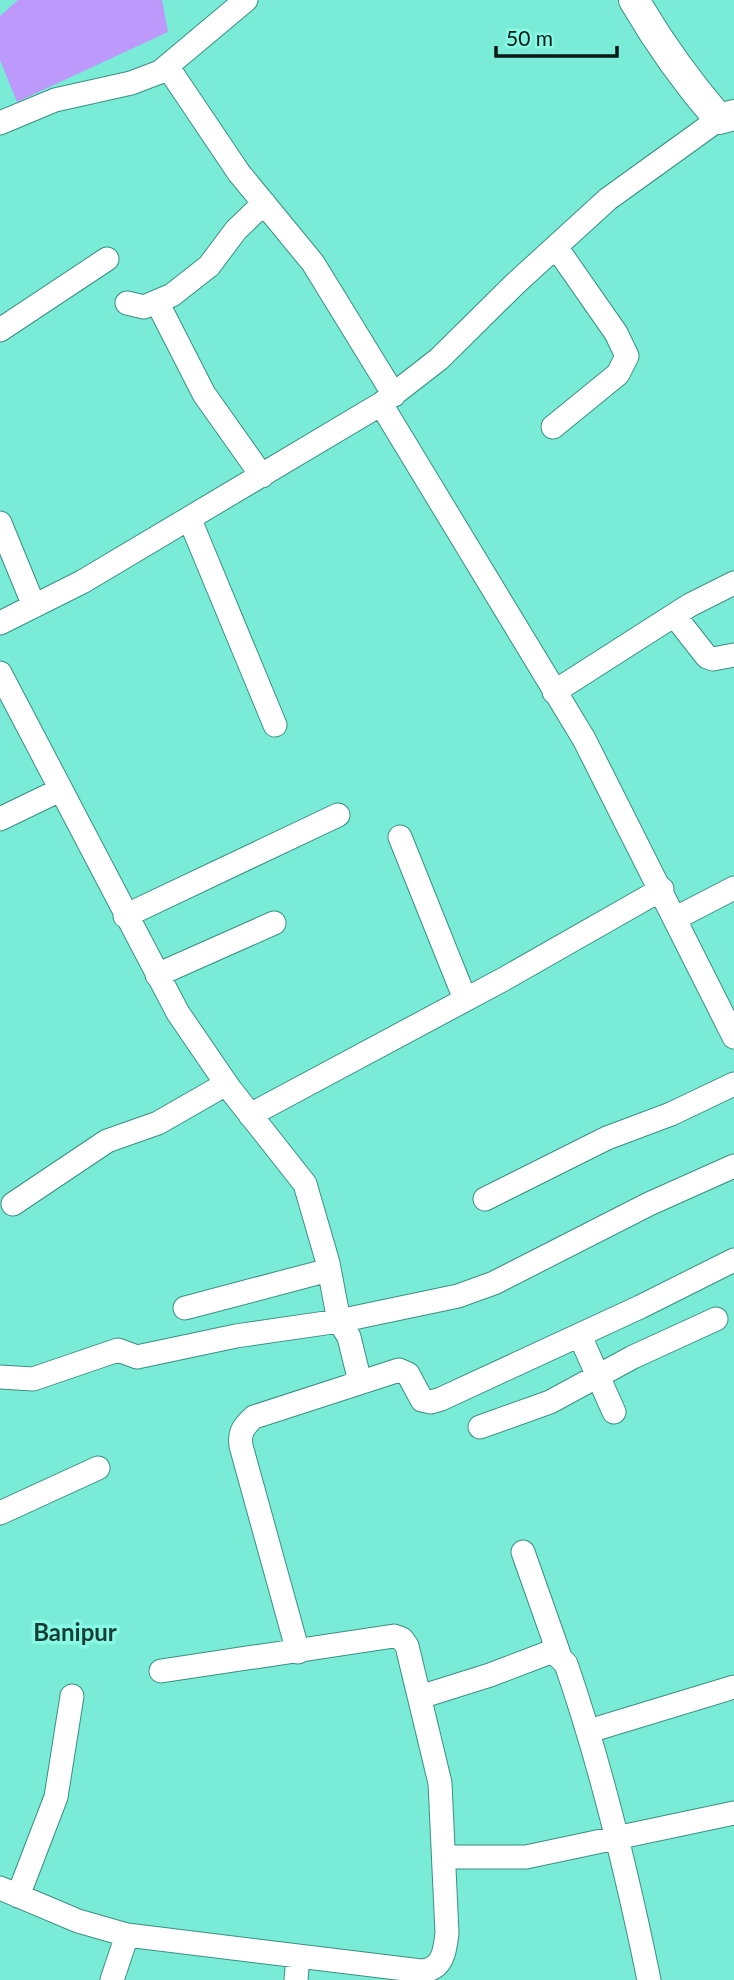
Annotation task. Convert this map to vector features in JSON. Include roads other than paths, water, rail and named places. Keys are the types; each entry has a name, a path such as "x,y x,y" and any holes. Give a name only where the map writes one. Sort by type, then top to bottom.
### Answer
{"main road":[{"path":"634,0 663,51 726,117"}],"street":[{"path":"0,122 55,100 131,83 167,66 246,0"},
{"path":"167,66 239,173 324,278 387,400 554,692 584,739 676,918 725,996 734,1037"},
{"path":"0,623 190,520 387,400 439,359 608,200 726,117"},
{"path":"127,303 144,307 173,295 209,266 236,230 264,203"},
{"path":"552,427 618,374 627,356 616,333 556,247"},
{"path":"0,330 107,259"},
{"path":"157,302 204,394 262,476"},
{"path":"190,520 275,725"},
{"path":"0,523 34,606"},
{"path":"554,692 674,615 734,583"},
{"path":"674,615 707,657 713,659 734,655"},
{"path":"0,673 157,975 226,1084 305,1184 329,1270 339,1321 349,1337 360,1382"},
{"path":"0,819 60,790"},
{"path":"125,916 338,815"},
{"path":"400,837 465,999"},
{"path":"676,918 734,888"},
{"path":"250,1115 662,889"},
{"path":"157,975 274,923"},
{"path":"13,1204 107,1141 158,1123 226,1084"},
{"path":"485,1199 607,1138 671,1114 734,1084"},
{"path":"0,1377 22,1380 40,1377 118,1350 137,1357 236,1336 339,1321 458,1296 494,1283 649,1204 734,1166"},
{"path":"298,1652 269,1556 240,1436 254,1418 399,1370 408,1374 422,1399 431,1402 580,1336 734,1260"},
{"path":"185,1308 329,1270"},
{"path":"480,1427 525,1413 716,1319"},
{"path":"580,1336 614,1412"},
{"path":"0,1513 98,1468"},
{"path":"523,1552 589,1731 619,1839 649,1980"},
{"path":"72,1696 56,1797 9,1892 78,1922 127,1935 431,1971 445,1955 447,1933 440,1783 407,1646 402,1639 394,1636 161,1671"},
{"path":"420,1697 490,1675 542,1654 553,1651 559,1654"},
{"path":"589,1731 734,1687"},
{"path":"444,1857 526,1857 734,1813"},
{"path":"112,1980 127,1935"},
{"path":"296,1980 298,1956"}],"district":[{"name":"Banipur","path":"75,1631"}]}
